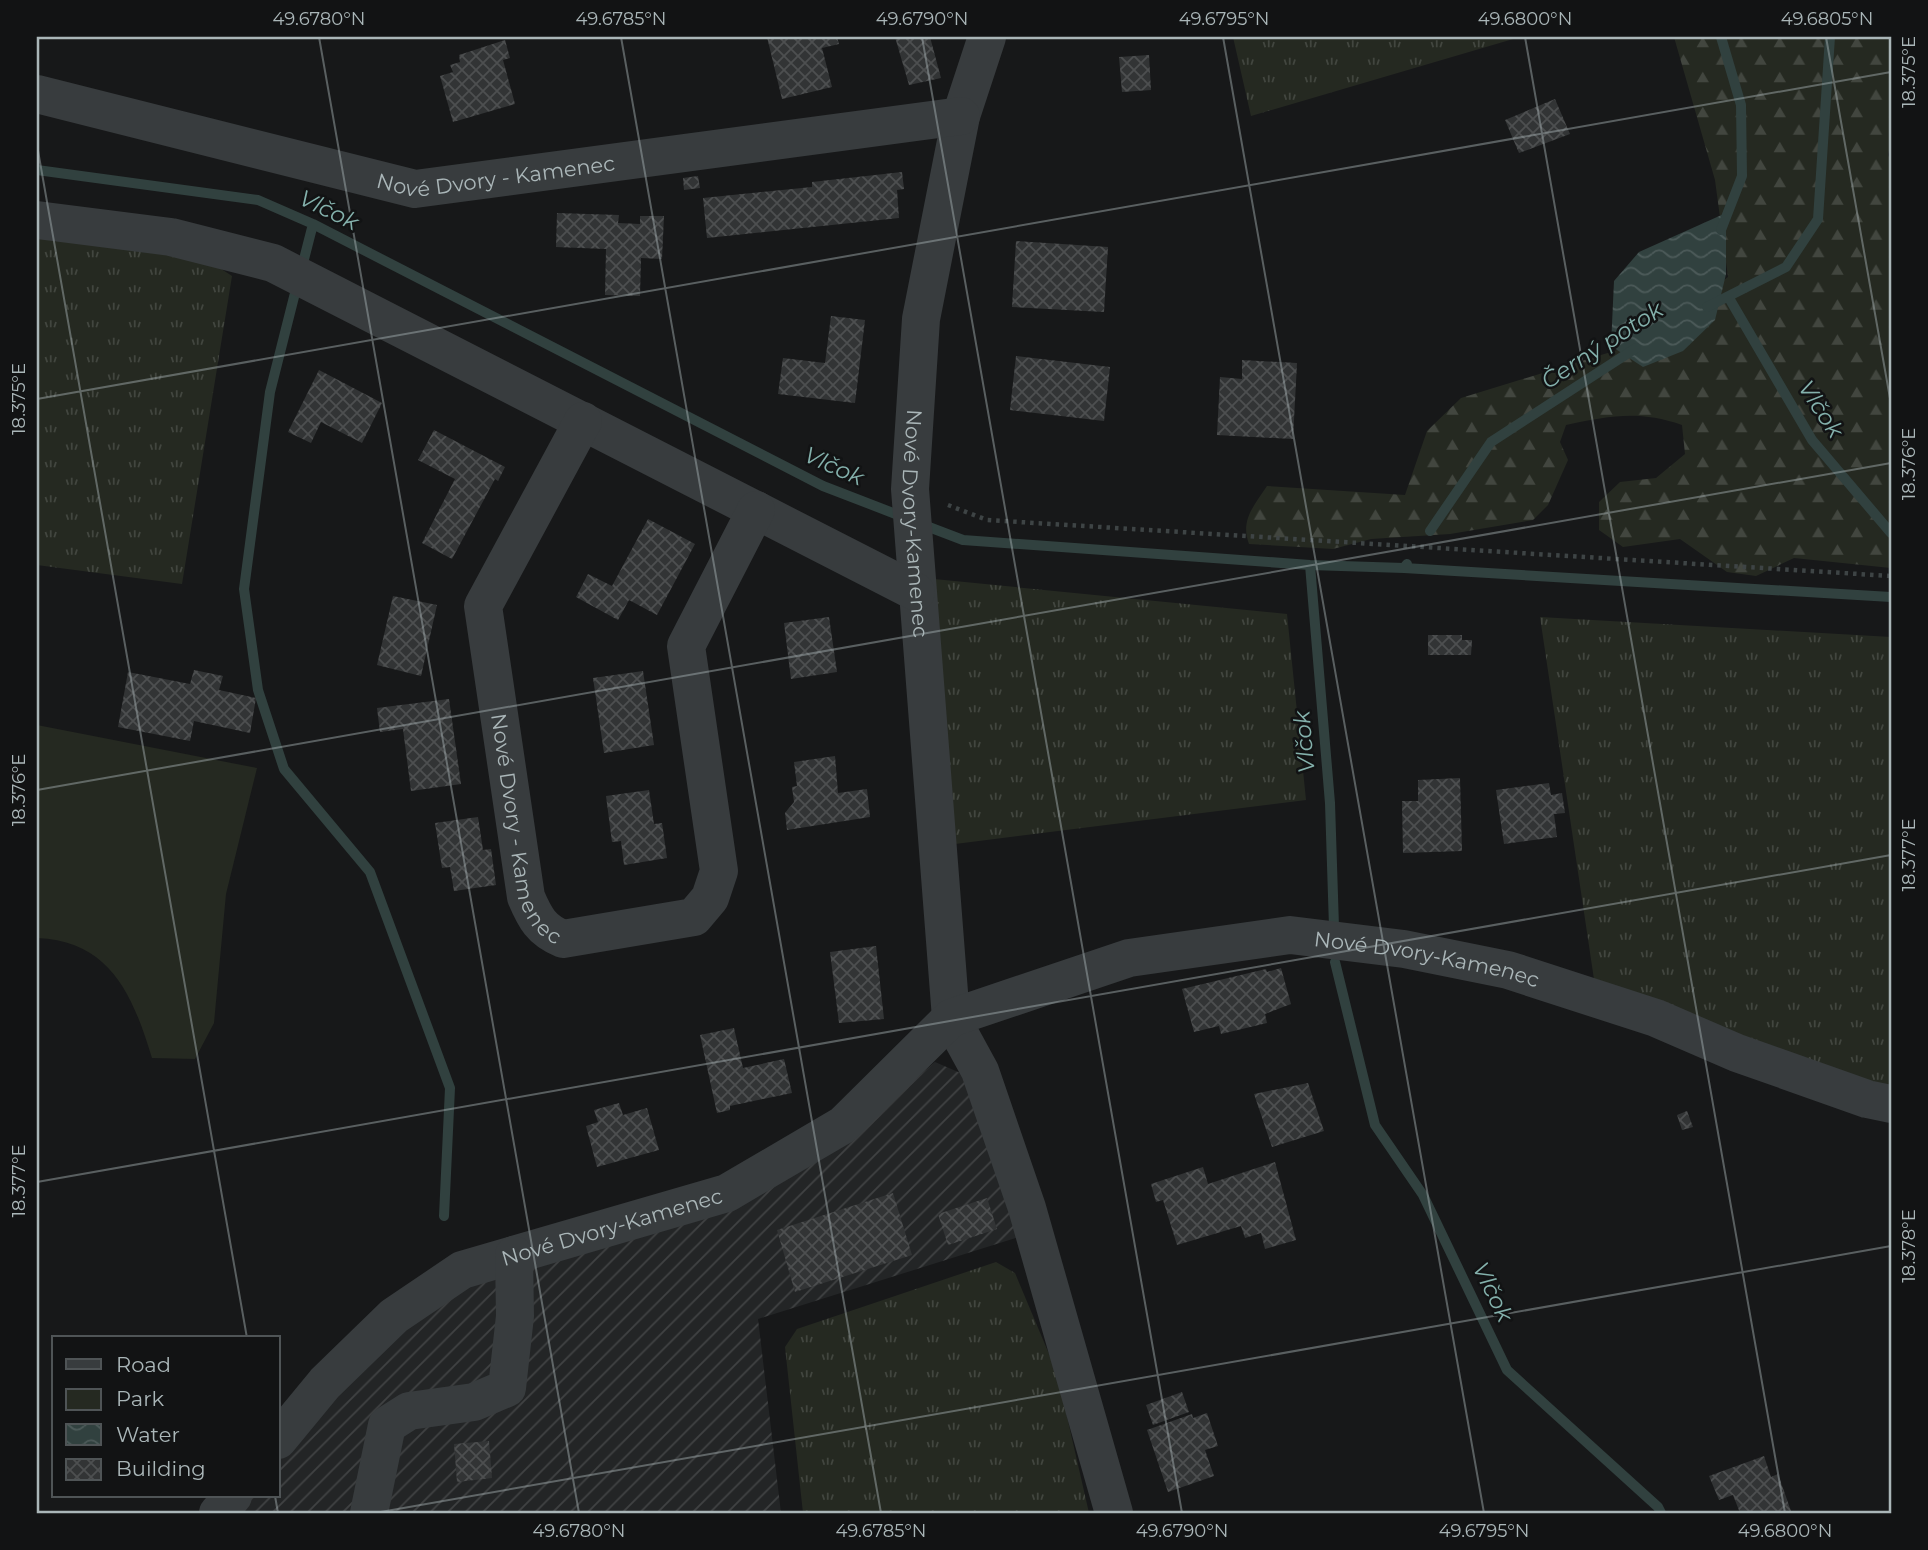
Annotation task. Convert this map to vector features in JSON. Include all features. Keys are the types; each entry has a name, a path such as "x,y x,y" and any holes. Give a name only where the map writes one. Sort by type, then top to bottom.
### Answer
{"street":[{"name":"Nové Dvory-Kamenec","path":"987,37 961,116 921,319 910,489 951,1018 979,1071 1027,1208 1114,1513"},
{"name":"Nové Dvory - Kamenec","path":"37,94 415,189 961,116"},
{"path":"37,220 171,237 273,263 756,510 916,584"},
{"name":"Nové Dvory - Kamenec","path":"583,421 483,606 526,897 535,919 547,933 563,939 694,917 710,898 719,871 718,859 686,646 756,510"},
{"name":"Nové Dvory-Kamenec","path":"280,1438 325,1383 394,1316 462,1270 727,1193 843,1125 951,1018 1129,958 1290,935 1404,949 1508,970 1656,1018 1737,1053 1867,1100 1891,1104"},
{"path":"369,1513 387,1425 410,1411 474,1402 507,1388 515,1316 514,1255"},
{"path":"218,1513 231,1498"}],"path":[{"path":"910,489 987,520 1891,576"}],"shaded area":[{"path":"935,1062 972,1078 1022,1236 758,1319 781,1513 232,1513 245,1498 280,1498 280,1457 388,1332 458,1289 847,1139"}],"green space":[{"path":"1233,37 1520,37 1251,116"},
{"path":"1674,37 1891,37 1891,140 1888,155 1891,162 1891,568 1794,558 1756,576 1727,572 1680,539 1623,547 1599,530 1599,502 1620,482 1656,478 1685,454 1682,425 1638,416 1610,417 1566,425 1560,442 1568,460 1548,505 1533,520 1450,534 1371,539 1333,549 1249,544 1247,520 1267,486 1405,495 1427,431 1461,398 1640,343 1728,277 1715,180"},
{"path":"37,233 206,259 232,276 182,584 37,565"},
{"path":"934,579 1287,614 1306,800 955,844"},
{"path":"1540,617 1891,637 1891,1092 1595,986"},
{"path":"37,725 257,768 226,894 214,1023 195,1059 152,1058 127,994 101,961 84,949 62,941 37,938"},
{"path":"996,1262 1015,1273 1057,1373 1089,1513 803,1513 785,1347 797,1329"}],"water":[{"path":"1726,213 1726,274 1715,320 1683,351 1643,367 1611,346 1614,281 1639,252"}],"building":[{"path":"767,37 837,37 839,44 822,48 832,87 782,99"},
{"path":"895,37 930,37 941,78 909,85"},
{"path":"505,40 510,58 503,60 515,104 453,122 440,76 453,72 450,65 460,62 459,55"},
{"path":"1149,55 1151,90 1122,92 1119,57"},
{"path":"1555,99 1570,134 1519,153 1505,120"},
{"path":"902,172 904,189 897,190 899,218 707,238 703,198 812,187 812,182"},
{"path":"698,176 700,188 684,190 683,178"},
{"path":"557,213 619,215 618,223 640,224 640,216 664,216 662,259 641,258 640,296 605,295 606,249 556,247"},
{"path":"1016,241 1108,247 1104,312 1012,307"},
{"path":"831,316 865,320 855,403 778,394 783,358 825,363"},
{"path":"1016,356 1110,367 1104,421 1010,410"},
{"path":"1242,360 1297,363 1293,439 1217,435 1220,377 1242,379"},
{"path":"319,370 382,403 362,443 321,422 311,443 288,432"},
{"path":"434,430 505,467 498,481 495,479 452,559 422,543 455,479 418,460"},
{"path":"648,519 695,544 657,615 629,600 618,620 576,597 588,574 612,586"},
{"path":"393,596 437,605 421,676 377,665"},
{"path":"829,617 837,672 791,679 784,623"},
{"path":"1428,635 1462,635 1462,640 1472,640 1471,655 1428,655"},
{"path":"194,670 223,676 219,690 256,698 250,733 194,721 190,741 118,727 128,672 190,684"},
{"path":"643,671 654,745 604,753 593,678"},
{"path":"449,699 461,784 411,791 403,729 380,732 377,708"},
{"path":"835,756 838,793 867,789 870,817 787,830 785,813 794,802 792,787 797,786 794,762"},
{"path":"1460,778 1462,851 1403,853 1402,801 1418,801 1418,780"},
{"path":"1549,783 1551,795 1562,793 1565,813 1554,814 1557,837 1504,844 1496,790"},
{"path":"649,790 654,824 662,823 667,858 624,865 621,841 612,842 606,796"},
{"path":"478,817 483,850 491,849 496,885 454,891 450,867 442,868 435,823"},
{"path":"876,946 884,1019 839,1023 830,952"},
{"path":"1281,968 1291,1004 1265,1014 1267,1023 1221,1034 1219,1026 1194,1032 1182,989 1266,969 1267,972"},
{"path":"734,1028 743,1068 784,1059 792,1093 730,1106 730,1110 717,1113 700,1035"},
{"path":"1308,1083 1324,1131 1272,1147 1254,1094"},
{"path":"619,1103 623,1115 647,1108 659,1150 597,1167 586,1126 598,1122 594,1110"},
{"path":"1687,1111 1693,1127 1682,1130 1677,1115"},
{"path":"1275,1162 1296,1240 1265,1249 1261,1233 1245,1238 1241,1226 1177,1245 1163,1200 1156,1202 1151,1184 1203,1167 1208,1184"},
{"path":"893,1193 912,1255 795,1292 777,1230"},
{"path":"987,1198 997,1229 948,1245 938,1214"},
{"path":"1182,1392 1189,1412 1153,1425 1146,1405"},
{"path":"1207,1413 1218,1446 1205,1450 1214,1476 1168,1492 1147,1430 1192,1414 1193,1418"},
{"path":"489,1441 492,1478 457,1482 454,1444"},
{"path":"1764,1456 1771,1477 1778,1474 1791,1511 1740,1513 1733,1495 1719,1500 1709,1476"}],"waterway":[{"name":"Černý potok","path":"1721,37 1741,105 1742,176 1721,230"},
{"path":"1707,307 1786,267 1818,219 1830,37"},
{"name":"Vlčok","path":"37,170 258,200 313,224 823,486 906,518"},
{"path":"302,267 313,224"},
{"path":"295,293 270,392 244,589 258,690 284,769 370,872 450,1088 444,1216"},
{"name":"Vlčok","path":"1729,298 1812,440 1891,533"},
{"name":"Černý potok","path":"1430,531 1491,442 1636,348"},
{"name":"Vlčok","path":"921,524 963,540 1310,565 1404,568 1407,564"},
{"name":"Vlčok","path":"1310,565 1330,803 1334,927"},
{"path":"1404,568 1891,597"},
{"name":"Vlčok","path":"1335,962 1375,1125 1423,1195 1507,1370 1658,1507 1661,1513"}]}
